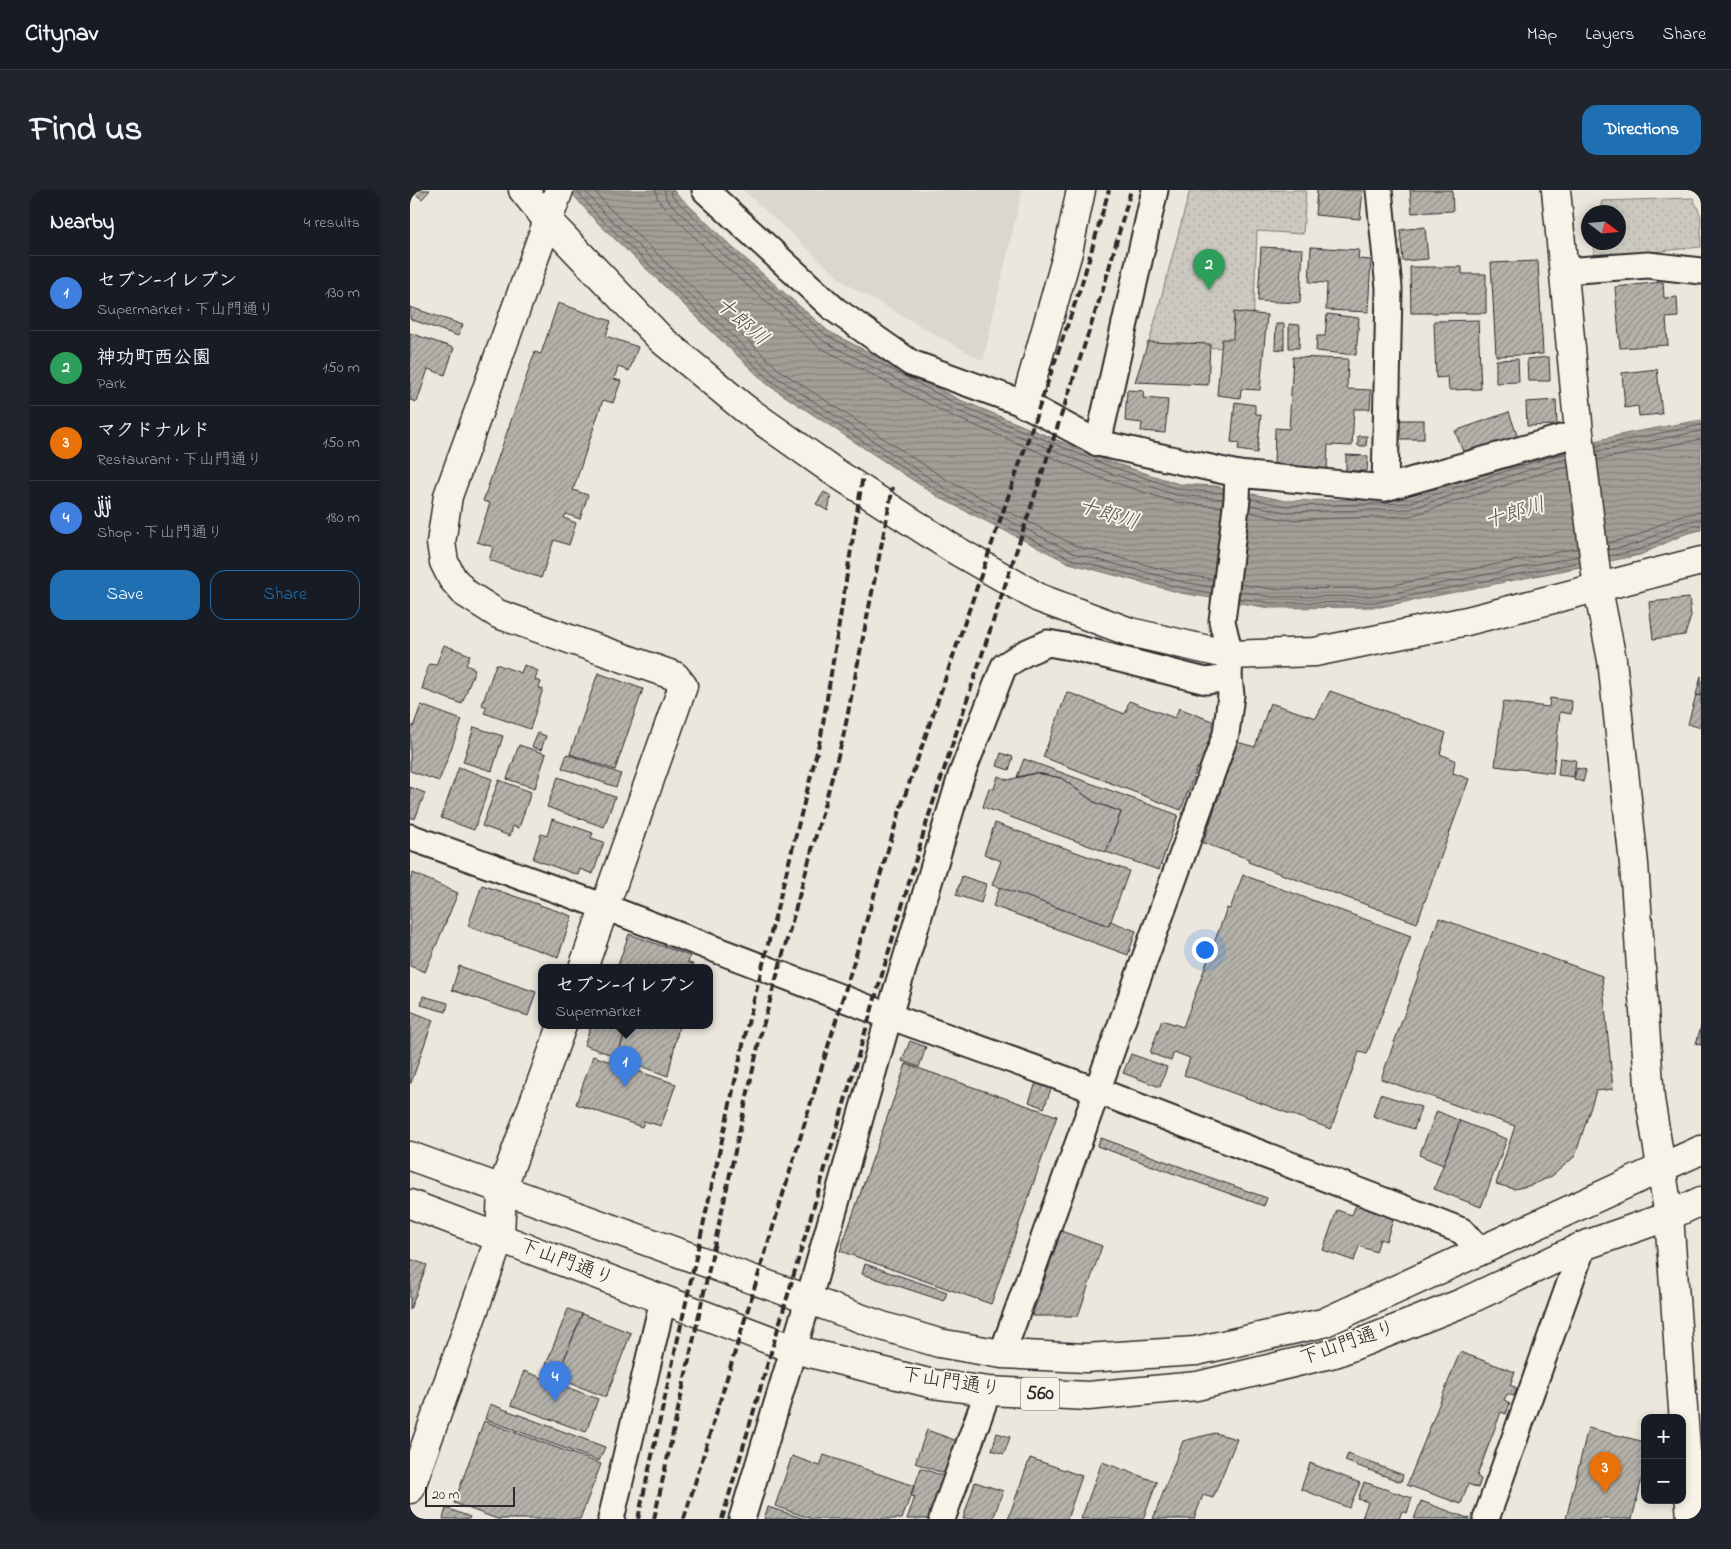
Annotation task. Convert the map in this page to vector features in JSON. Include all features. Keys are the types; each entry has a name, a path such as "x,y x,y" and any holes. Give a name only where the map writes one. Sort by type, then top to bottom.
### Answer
{"street":[{"path":"523,190 554,203 662,340 744,408 833,471 952,548 1039,598 1229,667"},
{"path":"705,190 834,308 911,363 1025,404 1098,443 1238,474 1386,488 1579,434"},
{"path":"1025,404 1068,252 1081,190"},
{"path":"1098,443 1155,190"},
{"path":"1379,190 1389,288 1386,488"},
{"path":"1556,190 1579,434 1598,588 1612,660 1634,864 1650,1099 1669,1216 1691,1519"},
{"path":"554,203 448,496 441,543 444,562 452,578 465,593 498,614 675,676 683,686 584,964"},
{"path":"1564,272 1648,265 1701,271"},
{"path":"1002,1354 1226,734 1231,695 1222,621 1237,499 1238,474"},
{"path":"742,1519 794,1349 889,1016 961,776 1004,666 1025,653 1048,643 1076,648 1206,681 1229,667 1315,652 1467,621 1701,561"},
{"path":"410,837 605,907 889,1016 1098,1091 1462,1231 1480,1251"},
{"path":"410,1489 500,1237 502,1189 561,1029"},
{"name":"下山門通り","path":"410,1156 809,1298 882,1326 940,1343 1002,1354 1086,1358 1196,1351 1323,1323 1701,1150"},
{"name":"下山門通り","path":"410,1204 794,1349 932,1384 988,1392 1088,1396 1197,1386 1335,1353 1462,1303 1583,1246 1669,1216 1701,1201"},
{"path":"1486,1519 1583,1246"},
{"path":"611,1519 662,1300"},
{"path":"942,1519 988,1392"}],"shaded area":[{"path":"743,190 1022,190 983,361 846,284"},
{"path":"1190,190 1306,190 1303,234 1257,231 1252,348 1148,347"},
{"path":"1693,198 1701,216 1701,247 1593,258 1594,250 1626,250 1626,205 1601,205 1602,201"}],"water":[{"name":"十郎川","path":"569,190 673,190 732,247 828,331 958,399 1108,461 1179,484 1215,486 1286,501 1409,498 1544,453 1629,433 1701,420 1701,530 1685,534 1640,555 1380,607 1270,608 1181,593 1069,563 940,498 768,385 594,219"}],"building":[{"path":"410,190 430,190 422,199"},
{"path":"1317,190 1363,190 1360,219 1315,215"},
{"path":"1410,190 1452,190 1453,211 1412,213"},
{"path":"1425,227 1428,259 1403,261 1400,230"},
{"path":"1261,247 1303,249 1300,303 1258,301"},
{"path":"1311,247 1359,250 1358,259 1371,260 1368,312 1326,310 1327,283 1309,282"},
{"path":"1538,261 1543,354 1496,356 1491,263"},
{"path":"1410,267 1462,267 1462,274 1486,274 1486,313 1411,313"},
{"path":"1663,282 1664,298 1677,297 1678,317 1666,318 1668,345 1620,348 1615,287"},
{"path":"558,303 611,321 606,336 638,347 629,371 618,367 614,379 621,381 613,403 603,400 573,490 588,495 580,519 566,514 564,518 576,523 569,545 554,540 541,578 489,560 493,547 477,542 490,503 483,501 535,352 541,354"},
{"path":"410,307 463,325 458,336 410,319"},
{"path":"1234,312 1267,315 1260,390 1241,389 1240,398 1217,395 1222,339 1233,339"},
{"path":"1327,314 1359,318 1356,355 1316,351 1317,336 1325,336"},
{"path":"1478,320 1481,389 1449,390 1448,377 1436,378 1434,321"},
{"path":"1276,324 1284,324 1284,350 1275,349"},
{"path":"1289,324 1300,325 1299,348 1289,348"},
{"path":"410,333 454,348 445,375 428,369 417,402 410,400"},
{"path":"1148,342 1210,344 1208,385 1135,382"},
{"path":"1293,357 1348,359 1347,389 1371,390 1370,409 1354,409 1352,446 1328,445 1327,470 1274,466 1275,428 1289,429"},
{"path":"1549,357 1550,381 1528,381 1527,359"},
{"path":"1518,359 1519,382 1496,383 1496,360"},
{"path":"1657,369 1662,414 1639,416 1638,406 1625,408 1622,373"},
{"path":"1127,390 1144,391 1143,398 1168,400 1165,433 1141,431 1142,423 1125,421"},
{"path":"1556,400 1557,425 1527,426 1526,402"},
{"path":"1235,402 1255,405 1255,413 1261,415 1257,453 1238,450 1239,443 1231,442"},
{"path":"1509,412 1518,438 1465,457 1455,431"},
{"path":"1397,420 1424,420 1424,439 1397,439"},
{"path":"1358,436 1367,436 1366,446 1358,446"},
{"path":"1346,455 1368,456 1367,471 1346,471"},
{"path":"824,492 831,496 828,511 816,504"},
{"path":"1689,598 1691,616 1685,635 1653,639 1649,602"},
{"path":"444,645 470,655 466,665 475,669 462,704 422,689 429,664 436,665"},
{"path":"496,664 521,673 524,665 538,671 535,680 541,682 539,688 543,689 530,729 484,713 487,707 482,705"},
{"path":"598,673 643,689 615,770 570,754"},
{"path":"1701,676 1701,696 1696,695"},
{"path":"1330,691 1446,733 1440,754 1455,760 1453,773 1469,779 1417,923 1248,862 1249,859 1203,843 1237,742 1255,747 1270,703 1316,718"},
{"path":"1067,692 1125,714 1129,701 1175,718 1179,708 1222,725 1204,771 1197,768 1181,810 1043,757"},
{"path":"1696,695 1701,696 1701,728 1688,724"},
{"path":"1550,698 1572,701 1571,714 1560,712 1553,773 1495,766 1503,702 1549,707"},
{"path":"421,705 462,720 439,781 410,771 410,726 413,727"},
{"path":"474,727 503,736 492,771 463,762"},
{"path":"538,733 546,736 541,750 532,747"},
{"path":"519,745 546,754 535,788 507,779"},
{"path":"1001,753 1013,757 1009,770 997,766"},
{"path":"567,754 621,774 616,787 562,768"},
{"path":"1560,758 1576,760 1574,777 1558,775"},
{"path":"1024,759 1178,815 1159,870 1106,852 1121,812 1094,802 1061,778 1036,773 1017,777"},
{"path":"459,767 492,779 474,830 441,818"},
{"path":"1577,768 1586,770 1583,782 1574,779"},
{"path":"1036,773 1061,778 1094,802 1121,812 1106,852 983,807 989,788 994,789 998,776 1008,780"},
{"path":"558,777 615,797 604,827 547,807"},
{"path":"499,780 531,792 519,828 513,826 510,836 482,826"},
{"path":"410,787 425,793 415,819 410,817"},
{"path":"552,819 593,833 591,838 604,842 593,874 580,869 578,875 533,859 541,834 547,836"},
{"path":"995,823 1129,871 1109,926 992,885 1001,861 984,854"},
{"path":"413,873 458,893 425,972 410,966 410,879"},
{"path":"1243,875 1411,936 1367,1054 1359,1052 1331,1129 1184,1075 1190,1058 1174,1052 1171,1061 1150,1053 1162,1020 1183,1027 1227,908 1230,909"},
{"path":"962,876 986,884 981,903 956,895"},
{"path":"482,885 572,916 558,957 468,926"},
{"path":"1000,887 1109,926 1110,921 1136,931 1128,955 993,906"},
{"path":"1439,918 1602,976 1613,1089 1596,1091 1575,1156 1552,1176 1532,1185 1514,1189 1496,1184 1515,1126 1381,1079"},
{"path":"629,934 690,956 688,963 693,964 618,964"},
{"path":"459,966 536,992 528,1016 452,990"},
{"path":"423,996 448,1003 446,1012 421,1005"},
{"path":"410,1011 433,1020 411,1083 410,1083"},
{"path":"1701,1026 1701,1045 1696,1044"},
{"path":"590,1029 626,1029 617,1057 584,1045"},
{"path":"626,1029 678,1029 668,1076 617,1057"},
{"path":"910,1041 926,1047 919,1067 902,1061"},
{"path":"1131,1054 1167,1067 1160,1087 1123,1073"},
{"path":"593,1056 676,1084 661,1126 644,1121 642,1127 576,1104"},
{"path":"906,1064 1057,1116 991,1304 840,1251"},
{"path":"1036,1083 1051,1089 1044,1108 1029,1102"},
{"path":"1380,1094 1421,1107 1414,1129 1373,1116"},
{"path":"1437,1111 1460,1121 1443,1165 1419,1155"},
{"path":"1460,1121 1507,1139 1481,1207 1434,1189"},
{"path":"1101,1138 1267,1198 1264,1206 1097,1146"},
{"path":"1358,1200 1395,1214 1386,1241 1380,1239 1376,1252 1359,1246 1354,1261 1323,1250 1337,1210 1352,1215"},
{"path":"1061,1231 1102,1246 1078,1316 1032,1316"},
{"path":"410,1259 427,1265 410,1310"},
{"path":"865,1264 947,1292 944,1301 862,1274"},
{"path":"568,1309 582,1314 557,1378 543,1372"},
{"path":"582,1314 631,1333 606,1397 557,1378"},
{"path":"1460,1352 1515,1372 1510,1385 1517,1388 1514,1396 1507,1394 1504,1400 1510,1403 1506,1414 1501,1412 1477,1476 1481,1479 1478,1488 1468,1484 1461,1504 1407,1485"},
{"path":"524,1371 598,1399 586,1432 511,1405"},
{"path":"490,1404 605,1447 599,1461 485,1419"},
{"path":"484,1421 601,1464 580,1519 497,1519 454,1503"},
{"path":"1588,1428 1641,1441 1641,1482 1632,1519 1566,1519"},
{"path":"927,1430 960,1442 948,1475 915,1463"},
{"path":"997,1433 1010,1437 1004,1454 992,1450"},
{"path":"1215,1433 1237,1439 1213,1498 1203,1495 1194,1519 1153,1519 1183,1441"},
{"path":"1348,1454 1403,1475 1401,1482 1345,1461"},
{"path":"824,1455 914,1486 902,1519 812,1519 775,1506 792,1456 820,1466"},
{"path":"1030,1458 1082,1476 1067,1519 1008,1519"},
{"path":"1102,1462 1157,1482 1143,1519 1081,1519"},
{"path":"1310,1463 1360,1483 1349,1508 1301,1489"},
{"path":"921,1468 946,1477 932,1519 907,1519 915,1497 911,1496"},
{"path":"975,1482 1003,1491 993,1519 963,1519"},
{"path":"1364,1482 1412,1498 1407,1513 1402,1511 1399,1519 1362,1518 1368,1502 1358,1499"},
{"path":"1421,1501 1454,1513 1470,1519 1414,1519"},
{"path":"768,1507 805,1519 764,1519"},
{"path":"446,1508 470,1517 469,1519 443,1519"}],"railway":[{"path":"684,1519 901,807 1082,283 1109,190"},
{"path":"722,1519 928,818 1104,286 1131,190"},
{"path":"638,1519 747,1027 821,736 863,475"},
{"path":"654,1519 761,1033 843,738 893,487"}],"place":[{"name":"神功町西公園","path":"1209,290"},
{"name":"セブン-イレブン","path":"625,1087"},
{"name":"jiji","path":"555,1402"},
{"name":"マクドナルド","path":"1605,1493"}]}
